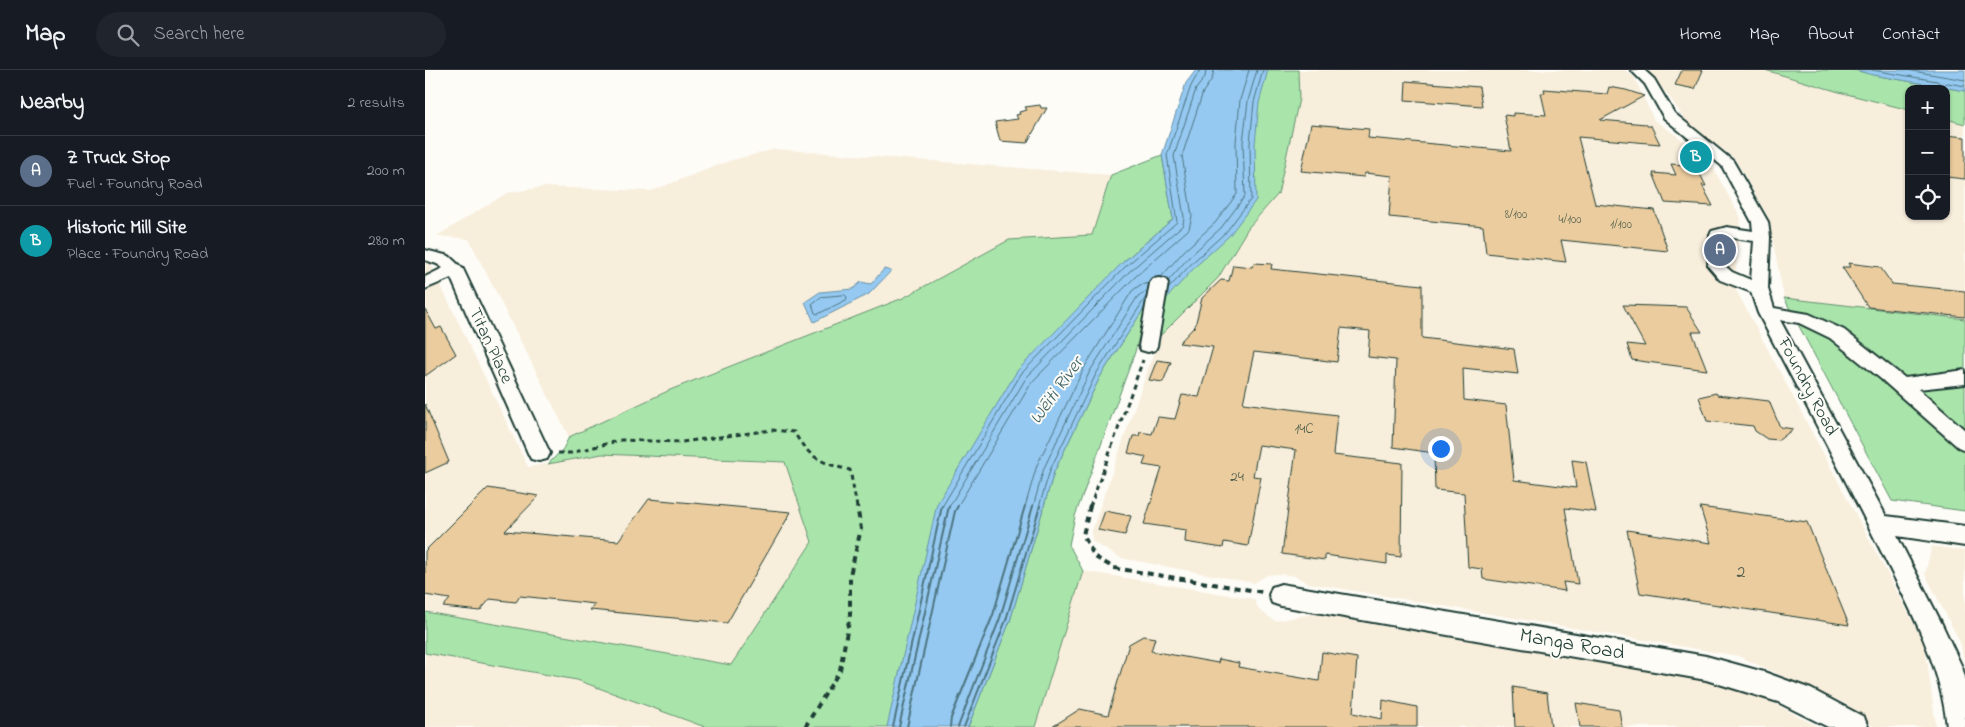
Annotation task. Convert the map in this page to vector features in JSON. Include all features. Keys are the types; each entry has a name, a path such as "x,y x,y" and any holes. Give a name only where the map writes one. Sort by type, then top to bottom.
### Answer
{"street":[{"name":"Foundry Road","path":"1637,70 1650,82 1669,115 1728,164 1760,222 1762,237 1759,289 1767,313 1880,524 1940,648 1956,688 1961,727"},
{"path":"1759,289 1726,276 1716,266 1718,234 1727,232 1762,237"},
{"path":"425,255 443,260 455,269 425,284"},
{"name":"Titan Place","path":"455,269 539,453"},
{"path":"1148,346 1159,283"},
{"path":"1767,313 1803,318 1827,328 1900,384 1965,442"},
{"path":"1900,384 1965,377"},
{"path":"1880,524 1965,536"},
{"name":"Manga Road","path":"1281,595 1706,668 1758,681 1800,697 1830,711 1854,727"}],"path":[{"path":"1148,346 1090,506 1083,535 1095,557 1114,568 1281,595"},
{"path":"539,453 571,453 621,440 682,442 772,430 794,432 802,446 818,462 850,470 861,529 851,575 850,615 840,670 805,727"}],"shaded area":[{"path":"1298,70 1625,70 1634,77 1654,120 1707,157 1741,218 1735,288 1925,644 1936,727 1874,727 1846,704 1738,656 1308,583 1295,576 1267,575 1254,583 1121,558 1093,542 1091,533 1159,337 1218,278 1248,228 1278,194 1299,99"},
{"path":"1646,70 1765,70 1905,109 1905,220 1950,220 1950,120 1965,124 1965,319 1784,298 1768,217 1735,159 1687,123 1671,99"},
{"path":"775,149 1111,175 1092,235 1009,240 903,298 670,390 569,437 469,239 437,236 507,193 544,187 651,191 729,161"},
{"path":"425,263 430,263 528,467 602,454 785,462 812,542 731,665 425,612"},
{"path":"1932,546 1965,551 1965,664 1960,642 1925,574"},
{"path":"1083,571 1254,599 1259,610 1275,621 1313,614 1700,680 1763,697 1818,727 1035,727"},
{"path":"425,653 577,680 705,727 425,727"}],"green space":[{"path":"1225,70 1298,70 1299,99 1278,194 1248,228 1218,278 1159,337 1163,302"},
{"path":"1765,70 1855,70 1930,85 1905,85 1905,109"},
{"path":"1950,88 1965,91 1965,124 1950,120"},
{"path":"1162,155 1173,219 1122,263 887,727 705,727 577,680 425,653 425,612 731,665 812,542 785,462 602,454 548,464 563,449 569,437 670,390 903,298 1009,240 1092,235 1111,175"},
{"path":"1784,298 1965,319 1965,370 1955,372 1965,381 1965,511 1892,501"},
{"path":"1148,302 1135,352 1075,516 1069,545 1083,571 1035,727 968,727 1010,621 1054,472 1100,377"}],"water":[{"name":"Wēiti River","path":"1196,70 1268,70 1259,103 1255,144 1256,200 1229,236 1197,265 1163,302 1148,302 1100,377 1054,472 1010,621 968,727 887,727 937,504 1017,371 1122,263 1173,219 1162,155 1186,83"},
{"path":"1855,70 1965,70 1965,91 1950,88 1950,85 1930,85"},
{"path":"884,269 891,271 869,294 814,322 805,302 820,292 853,289 861,282 871,284"}],"building":[{"path":"1682,70 1703,70 1695,89 1675,85"},
{"path":"1406,81 1479,87 1482,106 1405,100"},
{"path":"1609,87 1644,96 1600,120 1651,126 1660,144 1578,137 1595,204 1654,210 1668,251 1561,240 1566,262 1486,253 1483,226 1389,217 1392,176 1365,173 1364,177 1301,171 1311,124 1369,129 1368,138 1511,151 1504,115 1513,116 1513,113 1546,115 1541,93 1545,93 1544,89 1607,94"},
{"path":"1040,105 1041,108 1047,108 1027,143 1000,141 995,122 1018,119 1016,115 1027,110 1025,107"},
{"path":"1950,135 1965,137 1965,179 1950,177"},
{"path":"1671,164 1696,166 1706,186 1702,185 1713,206 1665,203 1653,173 1676,175"},
{"path":"1254,263 1272,264 1271,269 1422,285 1422,338 1514,349 1518,374 1463,368 1464,400 1506,405 1514,480 1576,488 1572,460 1586,462 1596,512 1565,508 1578,584 1563,582 1565,591 1483,579 1482,569 1468,567 1464,493 1435,490 1434,453 1393,447 1396,360 1368,357 1370,331 1341,328 1337,362 1254,352 1243,403 1337,415 1333,455 1402,463 1401,557 1387,555 1387,564 1325,555 1325,560 1282,554 1296,450 1259,445 1253,476 1261,477 1248,546 1224,542 1223,548 1185,542 1186,530 1144,524 1162,468 1143,465 1146,457 1128,453 1133,436 1139,436 1140,432 1152,434 1158,417 1175,419 1182,395 1199,397 1213,347 1179,343 1195,326 1202,298 1221,280 1229,281 1233,265 1252,267"},
{"path":"1848,263 1880,267 1892,284 1965,291 1965,317 1868,307 1842,267 1850,267"},
{"path":"1623,305 1686,307 1702,332 1692,332 1707,370 1632,360 1627,344 1645,346"},
{"path":"425,309 436,329 441,327 456,354 425,376"},
{"path":"1157,360 1171,362 1163,382 1149,380"},
{"path":"1716,393 1717,395 1769,401 1780,427 1793,429 1779,440 1767,439 1755,431 1753,426 1707,421 1699,397"},
{"path":"425,404 449,462 425,473"},
{"path":"488,488 539,496 505,531 618,541 649,499 791,512 727,623 590,610 595,604 520,596 516,602 490,599 480,611 443,607 450,599 425,595 425,551"},
{"path":"1700,507 1807,522 1849,625 1640,593 1627,530 1711,543"},
{"path":"1105,511 1131,516 1125,535 1098,530"},
{"path":"1143,636 1155,638 1151,651 1218,663 1219,659 1239,663 1238,667 1319,681 1322,652 1357,658 1353,713 1382,719 1383,700 1417,707 1417,727 1052,727 1080,709 1108,715 1129,644"},
{"path":"1513,687 1547,693 1551,727 1515,727"},
{"path":"1576,703 1619,710 1622,727 1580,727"}],"place":[{"name":"Historic Mill Site","path":"1696,157"},
{"name":"Z Truck Stop","path":"1720,250"}]}
